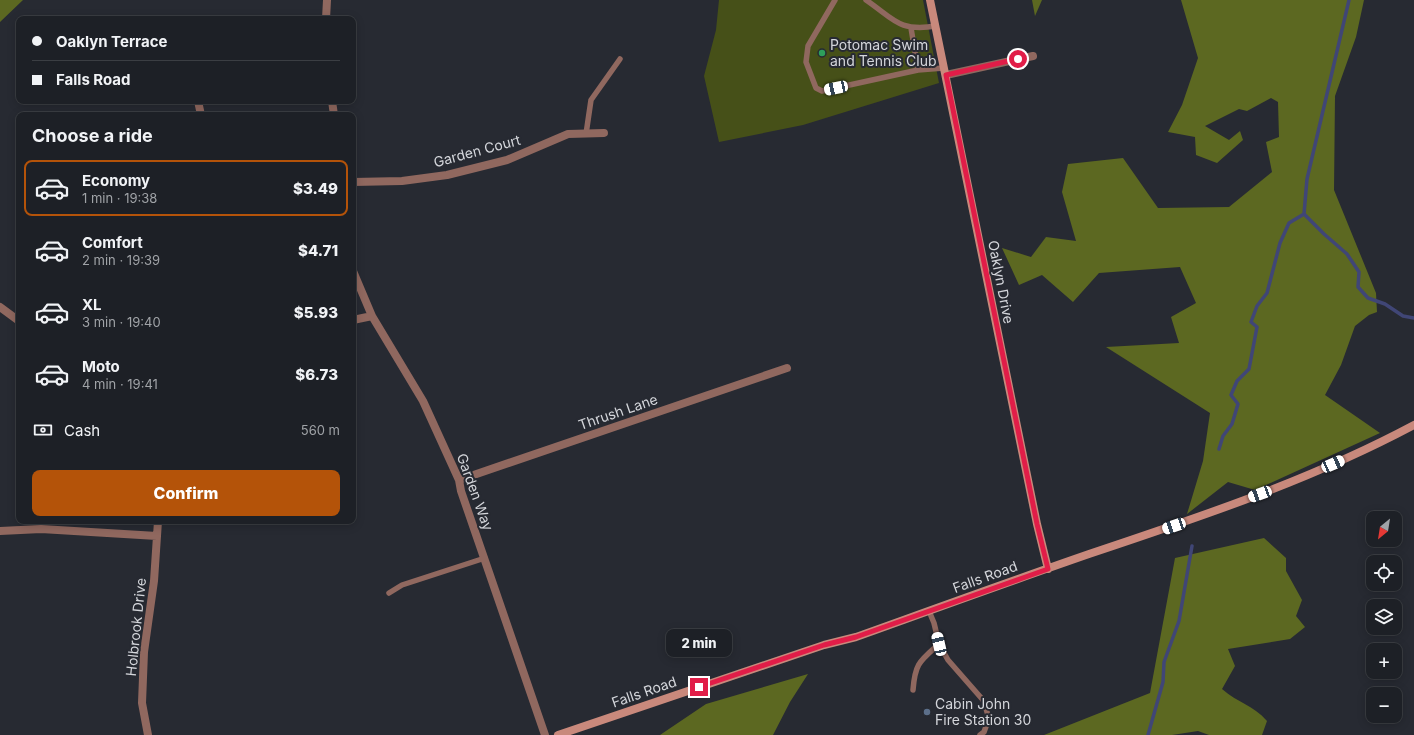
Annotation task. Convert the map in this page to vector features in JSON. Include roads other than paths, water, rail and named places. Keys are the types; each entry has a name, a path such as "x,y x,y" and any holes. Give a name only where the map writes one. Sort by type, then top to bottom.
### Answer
{"main road":[{"name":"Oaklyn Drive","path":"930,0 1037,524 1048,569"},
{"name":"Falls Road","path":"558,735 810,650 856,637 1186,521 1305,477 1374,446 1414,425"}],"street":[{"path":"326,16 327,0"},
{"path":"945,72 1033,56"},
{"name":"Garden Court","path":"356,182 402,181 447,175 507,160 568,134 604,133"},
{"name":"Garden Way","path":"356,277 372,316 423,401 459,480 461,491 545,735"},
{"path":"0,307 16,319"},
{"path":"356,319 372,316"},
{"name":"Thrush Lane","path":"459,480 787,368"},
{"name":"Holbrook Drive","path":"148,735 142,703 144,652 154,581 158,524"},
{"path":"0,531 41,529 157,536"}],"lane":[{"path":"835,0 808,46 806,62 816,88 822,91 918,70 945,72"},
{"path":"866,0 895,23 911,28 936,26"},
{"path":"911,28 918,70"},
{"path":"586,134 591,100 620,59"},
{"path":"388,593 402,585 485,558"},
{"path":"929,611 934,623 939,644 948,660 983,700 989,718 984,732 980,735"},
{"path":"913,690 914,672 920,661 939,644"}],"waterway":[{"path":"1349,0 1307,179 1304,214 1347,254 1359,272 1358,287 1368,298 1385,304 1403,316 1414,318"},
{"path":"1219,449 1223,436 1232,424 1238,404 1231,395 1237,381 1249,369 1257,327 1251,322 1257,306 1267,293 1280,243 1289,223 1304,214"},
{"path":"1148,735 1163,682 1164,662 1179,621 1192,546"}],"place":[{"name":"Potomac Swim and Tennis Club","path":"822,53"},
{"name":"Cabin John Fire Station 30","path":"927,712"}]}
